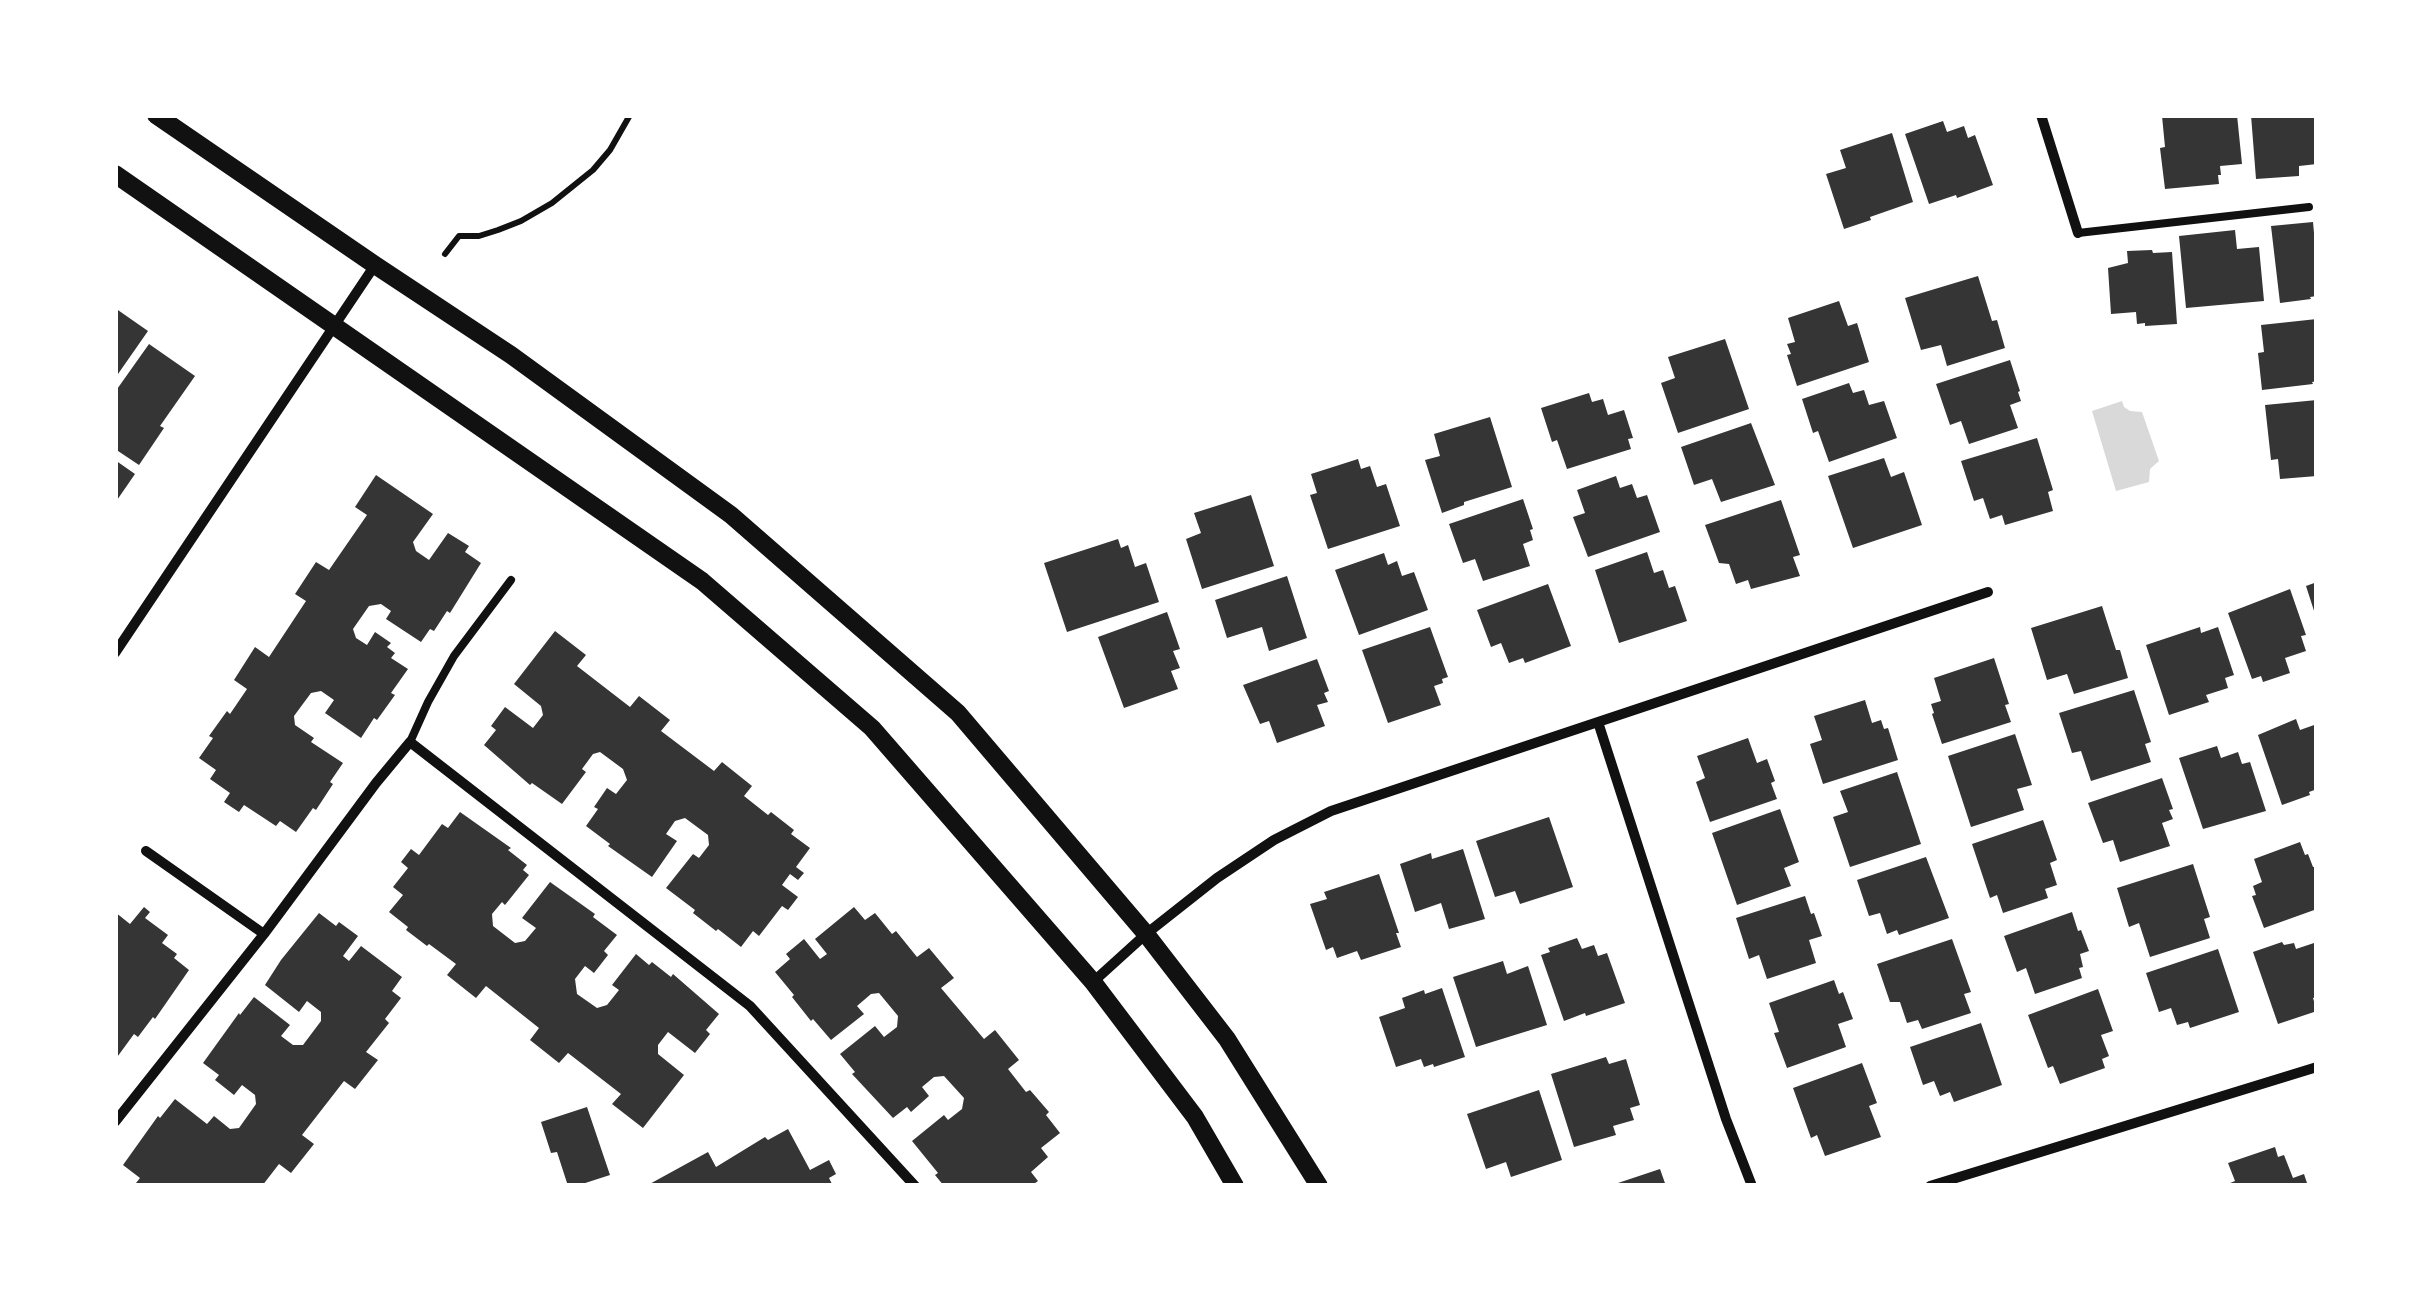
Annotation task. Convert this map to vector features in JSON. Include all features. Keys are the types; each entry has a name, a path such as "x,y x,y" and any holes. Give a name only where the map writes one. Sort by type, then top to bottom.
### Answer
{"street":[{"path":"156,115 511,355 731,515 958,713 1146,934 1228,1039 1320,1186"},
{"path":"2041,115 2078,233"},
{"path":"115,174 702,581 872,728 1093,982 1195,1117 1235,1186"},
{"path":"115,653 374,265"},
{"path":"1093,982 1217,878 1260,849 1331,811 1988,592"},
{"path":"1598,722 1726,1119 1752,1186"},
{"path":"115,1122 410,742 750,1006 916,1186"},
{"path":"146,851 264,934"},
{"path":"1930,1186 2317,1067"}],"lane":[{"path":"2078,233 2309,207"},
{"path":"410,742 454,656 511,580"}],"path":[{"path":"445,254 459,236 479,236 498,230 552,202 593,170 630,115"}],"shaded area":[{"path":"2122,401 2130,411 2142,412 2159,461 2150,469 2149,482 2116,491 2092,411"}],"building":[{"path":"2237,115 2242,164 2220,166 2219,184 2165,189 2160,148 2165,147 2162,116"},
{"path":"2251,115 2317,115 2317,164 2299,166 2299,176 2256,179"},
{"path":"1943,121 1947,132 1964,126 1968,138 1975,135 1993,185 1929,204 1905,134"},
{"path":"1892,133 1913,202 1844,229 1826,174 1846,168 1840,150"},
{"path":"2313,222 2317,233 2317,296 2280,303 2271,226"},
{"path":"2235,230 2237,249 2259,247 2264,301 2186,308 2179,236"},
{"path":"2127,251 2172,252 2177,324 2145,326 2137,324 2136,312 2111,314 2108,268 2128,263"},
{"path":"1978,276 2005,348 1947,366 1941,345 1921,350 1905,298"},
{"path":"1839,301 1848,326 1857,323 1869,362 1797,386 1787,355 1791,354 1787,344 1795,342 1788,318"},
{"path":"115,308 148,331 118,374 115,373"},
{"path":"2317,319 2317,381 2262,390 2258,353 2264,352 2261,325"},
{"path":"1725,339 1749,409 1678,433 1661,383 1675,378 1668,357"},
{"path":"149,344 195,376 139,465 115,449 115,392"},
{"path":"2010,360 2020,391 2021,401 2010,405 2018,428 1969,444 1961,421 1950,425 1936,384"},
{"path":"1849,383 1853,393 1864,390 1869,405 1884,401 1897,438 1829,462 1818,431 1813,433 1802,399"},
{"path":"1589,393 1592,402 1603,399 1608,415 1624,410 1633,438 1628,439 1631,449 1567,469 1557,440 1552,442 1541,408"},
{"path":"2317,400 2317,476 2280,479 2278,459 2271,460 2265,405"},
{"path":"1490,417 1512,487 1442,513 1425,460 1440,456 1434,434"},
{"path":"1751,423 1775,485 1721,502 1712,479 1694,485 1681,447"},
{"path":"2037,438 2053,490 2048,492 2053,511 2005,525 2002,515 1990,519 1983,498 1974,501 1961,461"},
{"path":"1884,458 1891,477 1904,472 1922,525 1853,548 1828,476"},
{"path":"1358,459 1361,469 1370,466 1377,487 1386,484 1400,526 1328,549 1310,495 1317,493 1311,474"},
{"path":"115,460 135,474 115,503"},
{"path":"376,475 433,514 413,542 416,551 429,560 448,533 469,546 465,552 481,563 450,613 447,611 421,642 386,619 391,611 381,604 369,606 353,629 356,638 367,645 375,632 391,643 387,647 395,653 391,658 408,669 391,693 395,695 361,738 325,713 334,700 321,691 311,693 294,716 295,725 314,738 311,742 343,763 316,810 313,808 296,832 280,821 276,826 244,805 239,812 224,802 230,793 210,779 216,770 199,758 213,738 209,736 247,689 234,680 255,647 269,657 306,601 295,594 316,562 329,570 367,515 355,507"},
{"path":"1616,476 1620,488 1632,484 1637,498 1647,495 1660,532 1588,557 1573,517 1585,513 1577,490"},
{"path":"1251,495 1274,566 1202,589 1186,539 1201,533 1194,513"},
{"path":"1523,499 1533,529 1533,540 1523,544 1530,566 1483,581 1475,559 1463,563 1449,524"},
{"path":"1781,500 1800,555 1793,557 1800,576 1751,589 1748,580 1736,584 1729,564 1719,563 1705,525"},
{"path":"1118,539 1121,548 1128,545 1135,567 1146,563 1159,602 1067,632 1044,563"},
{"path":"1647,552 1654,573 1663,570 1669,588 1675,586 1687,621 1619,643 1595,570"},
{"path":"1384,553 1388,565 1397,561 1402,576 1414,572 1428,610 1359,635 1335,570"},
{"path":"1287,576 1307,638 1269,651 1262,627 1227,638 1215,600"},
{"path":"2317,582 2317,617 2316,617 2306,586"},
{"path":"1548,584 1571,646 1525,663 1523,658 1509,663 1501,643 1491,647 1477,610"},
{"path":"2290,589 2306,635 2301,636 2306,651 2285,658 2290,673 2263,682 2261,676 2252,679 2228,613"},
{"path":"2102,606 2128,678 2074,694 2067,674 2047,680 2031,628"},
{"path":"1167,612 1180,649 1173,651 1180,668 1171,671 1178,689 1124,708 1098,637"},
{"path":"1430,627 1448,677 1434,686 1441,705 1388,723 1362,650"},
{"path":"2200,627 2201,633 2218,627 2234,675 2225,678 2228,688 2206,695 2209,702 2169,715 2146,645"},
{"path":"555,631 586,655 577,666 630,707 639,696 670,720 661,731 714,771 722,762 752,786 744,796 794,830 791,834 810,848 796,867 804,873 798,880 790,874 782,885 798,897 788,910 782,906 759,936 753,931 741,947 666,888 693,854 699,858 709,845 708,835 685,818 675,821 666,834 677,841 652,877 586,826 607,788 616,794 627,780 623,769 600,752 593,754 582,769 586,772 562,804 530,785 484,745 496,730 491,726 505,707 533,728 543,715 541,706 514,684"},
{"path":"1994,658 2011,722 1942,744 1932,714 1931,704 1941,701 1934,678"},
{"path":"1317,659 1329,691 1324,693 1328,702 1317,705 1325,726 1277,743 1269,721 1260,724 1243,685"},
{"path":"2134,690 2151,742 2145,744 2151,762 2091,781 2081,751 2072,753 2059,713"},
{"path":"1865,700 1872,723 1881,720 1884,729 1888,728 1898,760 1823,784 1810,744 1822,740 1814,716"},
{"path":"2296,719 2300,730 2317,724 2317,789 2282,805 2258,735"},
{"path":"2015,734 2032,785 2017,789 2024,810 1971,827 1948,756"},
{"path":"1748,738 1757,763 1767,759 1777,799 1710,822 1696,782 1705,778 1697,756"},
{"path":"2217,746 2221,758 2238,752 2242,764 2250,762 2266,811 2203,829 2179,758"},
{"path":"1897,772 1921,844 1850,867 1833,817 1848,812 1840,791"},
{"path":"2162,778 2173,809 2169,810 2173,819 2162,823 2170,846 2120,862 2113,840 2103,843 2088,803"},
{"path":"1780,809 1799,862 1784,868 1791,886 1737,905 1712,833"},
{"path":"460,812 511,848 508,850 527,865 523,870 529,875 505,905 502,902 492,914 493,926 515,943 525,941 536,928 522,918 550,882 617,935 594,973 585,966 575,979 577,994 597,1008 607,1005 619,990 612,985 636,954 671,977 673,974 719,1014 695,1053 668,1032 658,1045 658,1054 684,1075 643,1128 612,1104 621,1094 568,1053 559,1063 530,1040 539,1028 486,986 476,998 447,975 456,964 406,930 408,927 389,912 403,895 393,887 408,868 401,862 411,849 419,855 442,824 448,828"},
{"path":"1549,817 1573,887 1520,904 1515,891 1495,897 1476,841"},
{"path":"2043,820 2057,860 2050,863 2057,885 2045,889 2048,898 2003,913 1997,895 1990,898 1972,844"},
{"path":"2300,842 2313,867 2317,866 2317,909 2264,928 2252,896 2256,895 2253,886 2262,882 2254,859"},
{"path":"1463,849 1485,919 1449,929 1441,903 1415,912 1400,864 1431,853 1432,859"},
{"path":"1926,857 1949,918 1899,935 1897,930 1887,934 1880,913 1869,916 1857,880"},
{"path":"2193,864 2210,917 2204,919 2210,938 2150,957 2139,923 2129,927 2117,888"},
{"path":"1379,874 1401,947 1361,960 1357,951 1337,958 1333,947 1326,950 1310,904 1327,899 1324,892"},
{"path":"1805,896 1822,936 1809,940 1816,963 1767,979 1759,955 1749,959 1736,918"},
{"path":"144,907 150,912 145,918 168,935 162,943 189,970 155,1019 138,1037 134,1034 115,1060 115,912 130,924"},
{"path":"854,907 865,920 875,913 917,957 929,948 954,978 941,988 984,1039 995,1030 1019,1060 1008,1069 1049,1112 1046,1115 1060,1133 1041,1148 1048,1157 1031,1172 1038,1181 1031,1186 944,1186 912,1141 944,1115 948,1120 962,1109 964,1098 944,1076 934,1077 922,1087 929,1096 911,1112 907,1107 893,1118 852,1074 855,1072 840,1054 875,1026 884,1037 897,1027 898,1016 879,993 871,994 857,1006 864,1014 831,1040 811,1021 775,972 790,959 786,954 804,939 820,959 827,954 815,939"},
{"path":"2072,912 2089,951 2080,954 2082,978 2035,994 2026,968 2017,972 2004,936"},
{"path":"319,913 358,936 343,956 349,961 361,946 402,977 392,991 401,998 385,1019 389,1023 366,1052 378,1060 355,1089 344,1081 302,1135 314,1144 291,1173 279,1164 262,1186 139,1186 136,1183 140,1178 123,1165 175,1099 207,1124 214,1116 230,1129 239,1128 256,1104 255,1095 242,1085 234,1095 215,1080 219,1075 203,1063 254,997 290,1025 281,1036 293,1045 303,1045 321,1021 321,1012 307,1001 299,1012 265,985"},
{"path":"1577,938 1582,949 1594,945 1598,956 1607,953 1625,1003 1564,1021 1541,955 1550,952 1548,948"},
{"path":"1952,939 1971,992 1964,994 1971,1013 1922,1029 1918,1020 1907,1023 1900,1002 1890,1002 1877,964"},
{"path":"2282,942 2294,943 2296,949 2317,942 2317,997 2313,998 2317,1011 2278,1024 2253,952"},
{"path":"2218,949 2239,1012 2190,1028 2188,1022 2177,1025 2171,1008 2159,1012 2146,973"},
{"path":"1503,961 1507,974 1528,966 1547,1025 1476,1047 1453,977"},
{"path":"1834,980 1853,1019 1838,1024 1846,1047 1787,1068 1774,1033 1779,1032 1769,1003"},
{"path":"1442,988 1465,1057 1434,1067 1424,1067 1421,1059 1396,1067 1379,1017 1405,1008 1402,998"},
{"path":"2098,989 2113,1031 2101,1035 2109,1056 2102,1059 2105,1068 2060,1084 2053,1066 2048,1068 2028,1015"},
{"path":"1981,1023 2002,1085 1954,1102 1950,1092 1940,1096 1934,1081 1923,1085 1910,1047"},
{"path":"1606,1057 1609,1064 1626,1059 1640,1105 1630,1108 1634,1120 1613,1126 1616,1135 1574,1147 1551,1074"},
{"path":"1862,1063 1877,1103 1869,1106 1881,1137 1825,1156 1817,1135 1811,1138 1793,1088"},
{"path":"1539,1090 1562,1160 1511,1177 1506,1162 1486,1169 1467,1114"},
{"path":"587,1107 610,1175 568,1186 557,1152 551,1153 541,1122"},
{"path":"788,1129 810,1170 829,1160 836,1174 829,1178 833,1186 646,1186 708,1152 716,1167 765,1137 768,1140"},
{"path":"2275,1147 2278,1157 2284,1155 2293,1178 2304,1174 2308,1186 2223,1186 2235,1181 2228,1163"},
{"path":"1660,1169 1666,1186 1612,1186 1612,1185"}]}
